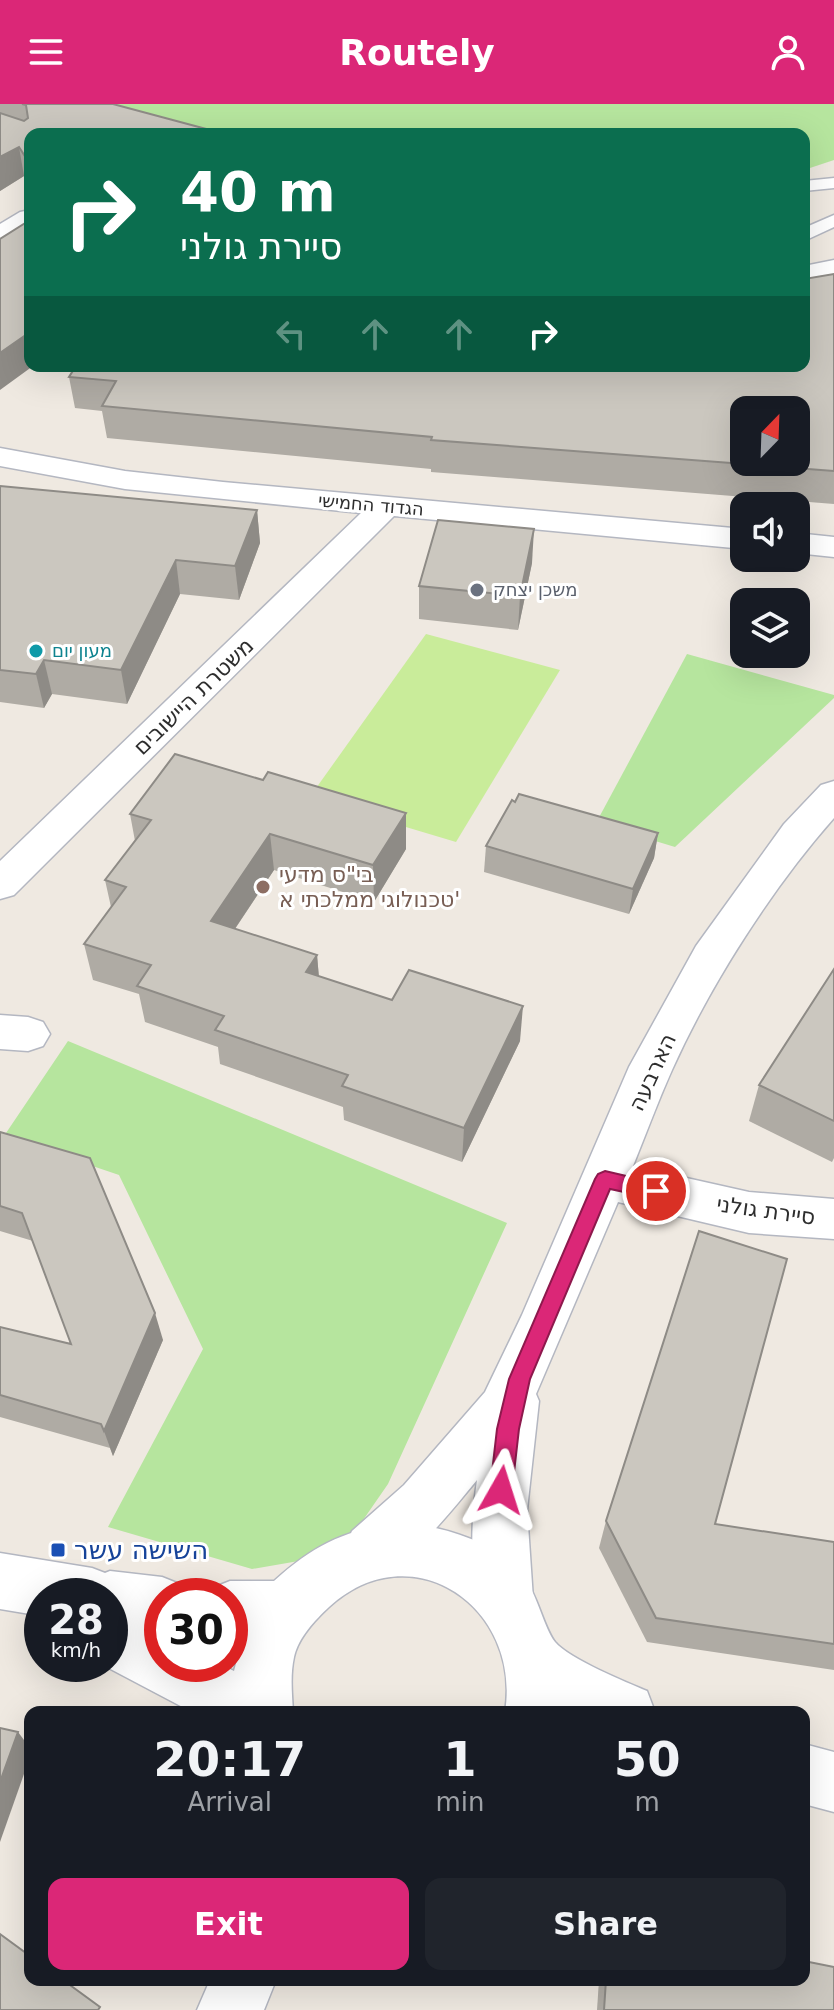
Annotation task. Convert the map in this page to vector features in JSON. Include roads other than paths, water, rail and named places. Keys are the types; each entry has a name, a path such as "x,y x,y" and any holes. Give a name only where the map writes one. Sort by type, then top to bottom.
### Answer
{"street":[{"path":"0,208 24,215"},
{"path":"0,235 24,220"},
{"path":"810,273 834,268"},
{"name":"הגדוד החמישי","path":"0,457 125,480 730,538"},
{"name":"משטרת היישובים","path":"0,885 386,506"},
{"path":"810,544 834,547"},
{"name":"הארבעה","path":"371,1550 423,1504 503,1409 519,1379 651,1067 711,957 798,834 834,794"},
{"name":"סיירת גולני","path":"605,1179 734,1208 815,1220 834,1219"},
{"name":"הארבעה","path":"505,1599 500,1510 508,1429 519,1379"},
{"path":"263,1706 261,1680 269,1642 286,1609 309,1582 338,1562 371,1550 408,1548 444,1556 477,1572 505,1599 523,1629 533,1687 575,1689 613,1706"},
{"path":"0,1581 24,1585"},
{"path":"0,1592 24,1602"},
{"path":"248,1609 286,1609"},
{"path":"128,1647 240,1706"},
{"path":"810,1776 834,1782"},
{"path":"810,1791 834,1794"}],"lane":[{"path":"810,185 834,183"},
{"path":"810,232 834,220"}],"place":[{"name":"משכן יצחק","path":"477,590"},
{"name":"מעון יום","path":"36,651"},
{"name":"בי\"ס מדעי טכנולוגי ממלכתי א'","path":"263,887"},
{"name":"השישה עשר","path":"58,1550"}]}
